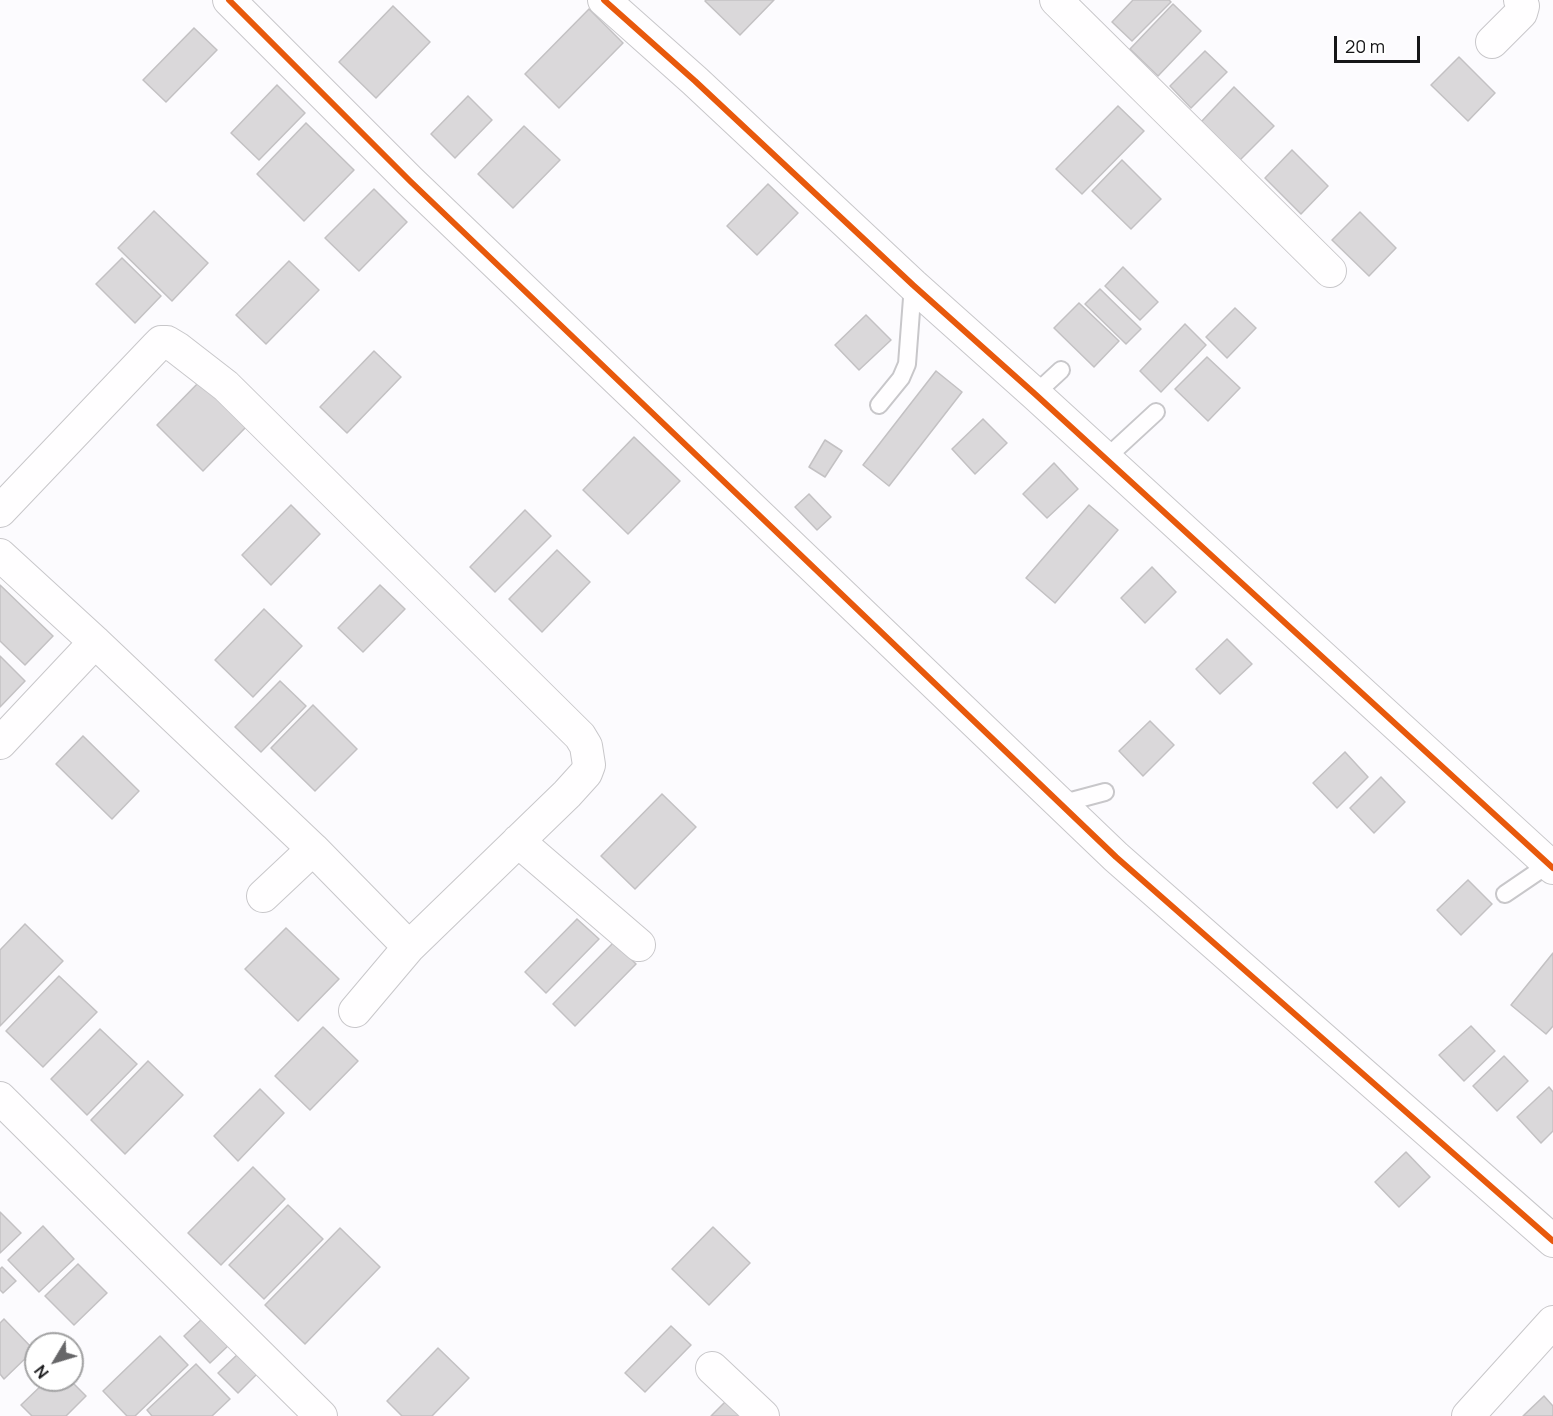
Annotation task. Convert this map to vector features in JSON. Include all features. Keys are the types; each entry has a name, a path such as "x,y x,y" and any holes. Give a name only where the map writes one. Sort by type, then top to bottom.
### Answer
{"street":[{"path":"228,0 410,181 1116,857 1553,1241"},
{"path":"604,0 1551,866"},
{"path":"1056,0 1330,271"},
{"path":"1492,42 1521,13 1523,6 1520,0"},
{"path":"0,511 157,346 161,342 167,342 226,386 580,736 589,754 586,773 409,947 355,1011"},
{"path":"0,555 313,849 409,947"},
{"path":"0,743 95,642"},
{"path":"518,841 639,945"},
{"path":"263,897 313,849"},
{"path":"0,1098 321,1416"},
{"path":"1468,1416 1553,1322"},
{"path":"712,1368 763,1416"}],"lane":[{"path":"879,405 901,378 907,364 913,285"},
{"path":"1035,394 1061,370"},
{"path":"1105,459 1156,411"},
{"path":"1060,804 1105,792"},
{"path":"1505,894 1551,866"}],"building":[{"path":"706,0 774,0 740,35"},
{"path":"1133,0 1169,0 1171,2 1132,41 1112,22"},
{"path":"1173,4 1201,31 1158,76 1130,49"},
{"path":"393,6 430,42 376,98 339,62"},
{"path":"589,9 623,43 559,108 525,74"},
{"path":"194,28 217,50 166,102 143,80"},
{"path":"1205,51 1227,72 1191,108 1170,86"},
{"path":"1459,57 1495,93 1468,121 1431,85"},
{"path":"277,85 305,113 259,160 231,133"},
{"path":"1234,87 1274,126 1240,160 1201,122"},
{"path":"468,96 492,120 455,158 431,134"},
{"path":"1118,106 1144,131 1082,194 1056,169"},
{"path":"306,123 354,170 304,221 257,174"},
{"path":"524,126 560,160 513,208 478,174"},
{"path":"1292,150 1328,186 1301,214 1265,178"},
{"path":"1122,160 1161,199 1131,229 1092,191"},
{"path":"768,184 798,213 757,255 727,226"},
{"path":"374,189 407,222 359,271 325,238"},
{"path":"154,211 208,263 172,301 118,248"},
{"path":"1360,212 1396,248 1369,276 1332,240"},
{"path":"122,258 161,296 135,323 96,284"},
{"path":"289,261 319,290 266,344 236,315"},
{"path":"1123,267 1158,302 1140,320 1105,286"},
{"path":"1100,289 1141,329 1126,344 1085,304"},
{"path":"1079,303 1119,341 1094,367 1054,328"},
{"path":"1235,308 1256,328 1227,358 1206,337"},
{"path":"866,315 891,340 859,370 835,345"},
{"path":"1185,324 1206,345 1161,392 1140,371"},
{"path":"374,351 401,377 347,433 320,407"},
{"path":"1207,357 1240,388 1208,421 1175,389"},
{"path":"936,371 962,392 889,486 863,465"},
{"path":"201,380 247,426 203,471 157,425"},
{"path":"983,419 1007,443 975,474 952,449"},
{"path":"634,437 680,481 628,534 583,490"},
{"path":"825,440 842,451 825,477 809,467"},
{"path":"1054,463 1078,489 1047,518 1023,494"},
{"path":"809,494 831,517 817,530 795,507"},
{"path":"291,505 320,534 271,585 242,555"},
{"path":"1089,505 1118,530 1055,603 1026,578"},
{"path":"525,510 551,536 495,592 470,567"},
{"path":"557,550 590,582 542,632 509,599"},
{"path":"1152,567 1176,592 1145,623 1121,598"},
{"path":"0,585 53,636 25,665 0,641"},
{"path":"380,585 405,609 363,652 338,628"},
{"path":"264,609 302,646 253,697 215,660"},
{"path":"1227,639 1252,664 1220,694 1196,669"},
{"path":"0,656 25,681 0,707"},
{"path":"280,681 306,706 261,752 235,727"},
{"path":"313,705 357,749 315,791 271,748"},
{"path":"1150,721 1174,745 1143,776 1119,751"},
{"path":"83,736 139,791 112,819 56,764"},
{"path":"1345,752 1368,777 1337,808 1313,783"},
{"path":"1381,777 1405,802 1374,833 1350,808"},
{"path":"662,794 696,827 635,889 601,856"},
{"path":"1468,880 1492,904 1461,935 1437,910"},
{"path":"577,919 599,939 546,993 525,972"},
{"path":"25,924 63,961 0,1026 0,950"},
{"path":"286,928 339,979 298,1021 245,969"},
{"path":"614,942 636,964 575,1026 553,1004"},
{"path":"1553,953 1553,1026 1546,1034 1511,1005"},
{"path":"59,976 97,1012 43,1067 6,1031"},
{"path":"1471,1026 1495,1051 1464,1081 1439,1055"},
{"path":"323,1027 358,1061 310,1110 275,1076"},
{"path":"100,1029 137,1064 87,1115 51,1079"},
{"path":"1504,1056 1528,1081 1497,1111 1473,1086"},
{"path":"148,1061 183,1095 125,1154 91,1120"},
{"path":"1549,1087 1553,1092 1553,1131 1541,1143 1517,1117"},
{"path":"260,1089 284,1113 238,1161 214,1136"},
{"path":"1406,1152 1430,1177 1399,1207 1375,1182"},
{"path":"253,1167 285,1199 221,1265 188,1233"},
{"path":"288,1205 323,1239 264,1299 229,1265"},
{"path":"0,1212 21,1233 0,1253"},
{"path":"43,1226 74,1259 39,1292 8,1260"},
{"path":"713,1227 750,1263 709,1305 672,1269"},
{"path":"340,1228 380,1267 305,1344 265,1305"},
{"path":"78,1264 107,1293 74,1325 45,1296"},
{"path":"2,1267 16,1281 3,1293 0,1290 0,1269"},
{"path":"204,1317 230,1344 210,1363 184,1336"},
{"path":"4,1319 24,1340 24,1360 4,1379 0,1374 0,1323"},
{"path":"671,1326 691,1345 645,1392 625,1373"},
{"path":"160,1336 188,1365 135,1416 127,1416 103,1391"},
{"path":"438,1348 469,1378 432,1416 402,1416 387,1401"},
{"path":"239,1353 258,1373 238,1393 218,1373"},
{"path":"196,1364 230,1399 212,1416 152,1416 147,1410"},
{"path":"35,1392 82,1392 86,1396 66,1416 32,1416 21,1405"},
{"path":"1544,1396 1553,1406 1553,1416 1523,1416"},
{"path":"727,1400 744,1416 711,1416"}],"cycle path":[{"path":"229,0 410,181 1116,857 1553,1241"},
{"path":"604,0 1553,868"}]}
